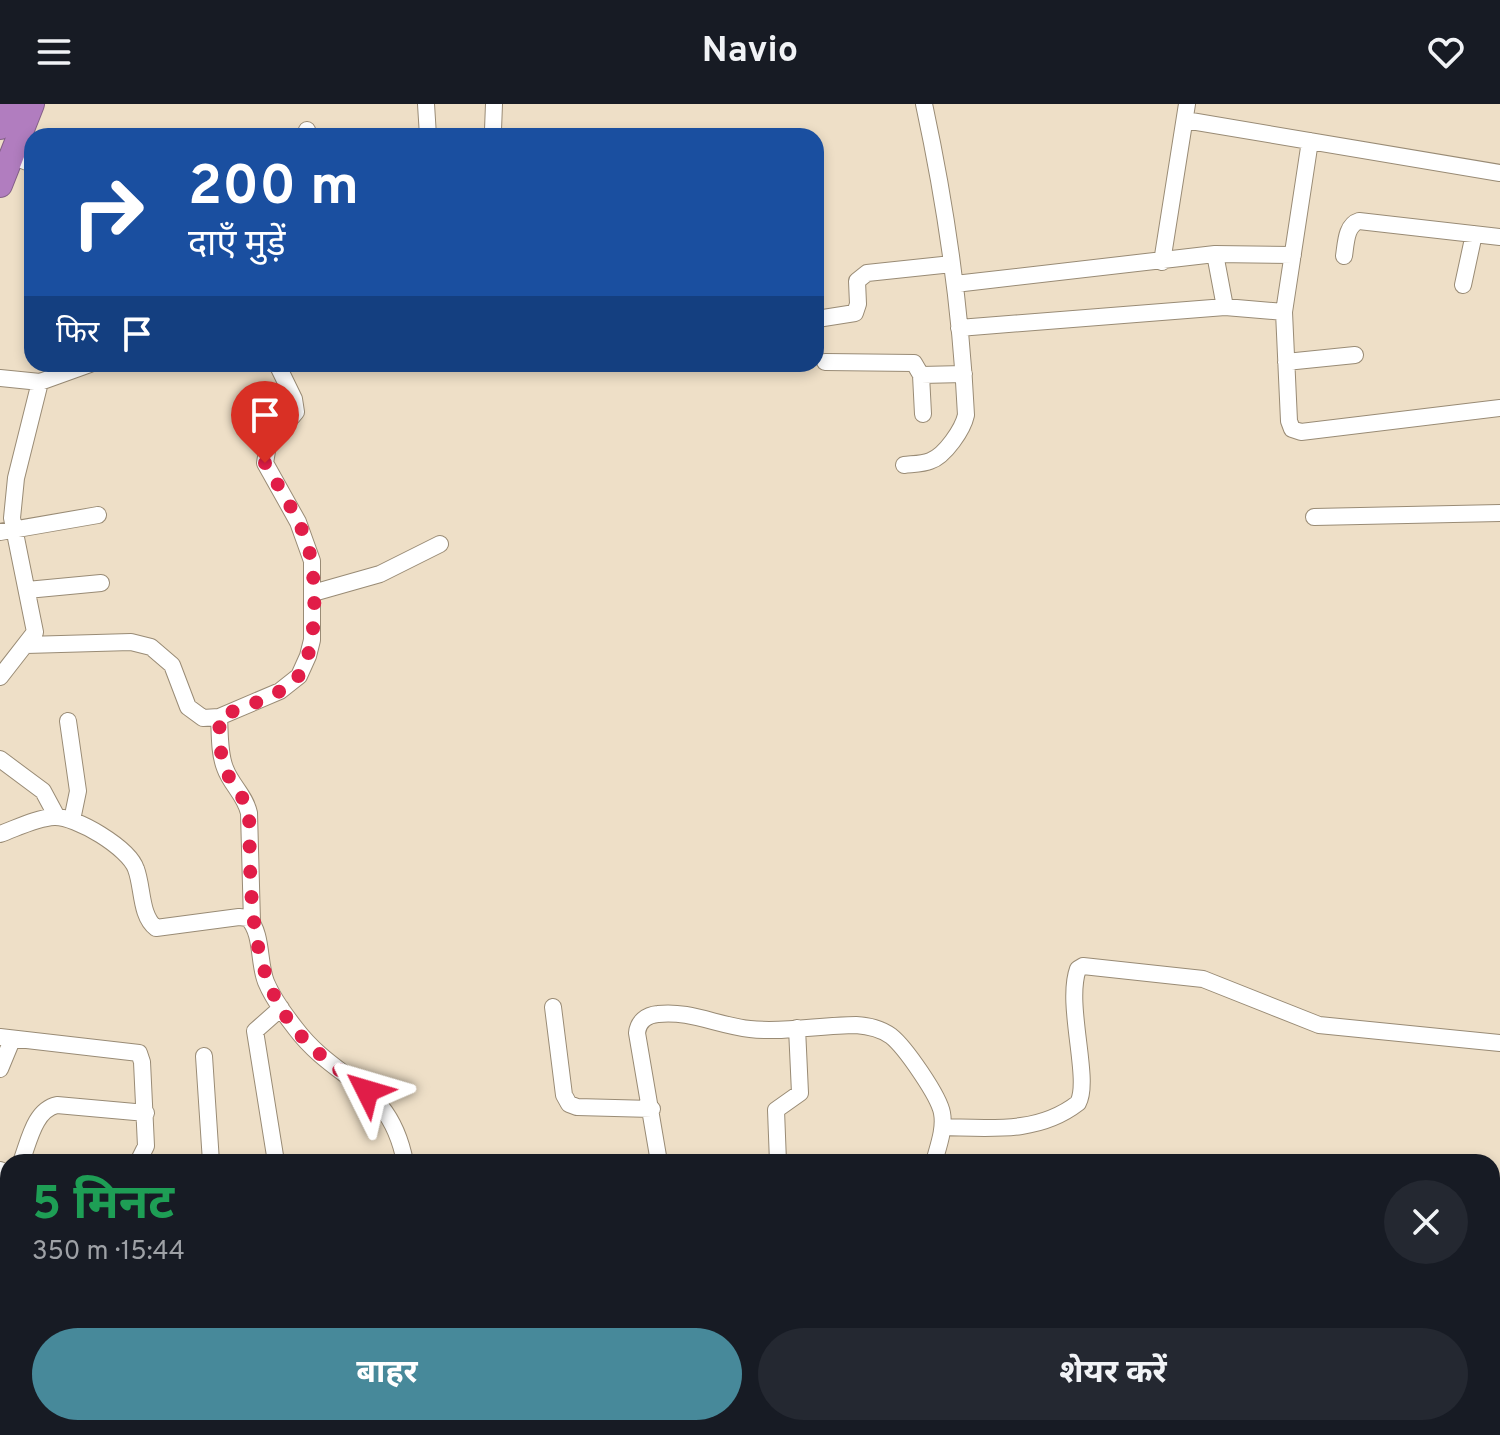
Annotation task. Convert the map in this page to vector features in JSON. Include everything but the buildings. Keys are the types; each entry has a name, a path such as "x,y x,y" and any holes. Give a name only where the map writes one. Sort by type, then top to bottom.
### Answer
{"highway":[{"path":"0,127 9,104"},
{"path":"28,128 32,104"},
{"path":"0,185 22,160"}],"street":[{"path":"426,104 428,128"},
{"path":"493,128 494,104"},
{"path":"904,465 934,460 964,423 966,415 955,284 935,153 924,104"},
{"path":"1162,262 1186,112 1310,141 1500,173"},
{"path":"1310,141 1284,312 1289,421 1296,432 1500,408"},
{"path":"1344,256 1349,229 1359,221 1500,237"},
{"path":"1463,285 1474,234"},
{"path":"955,284 1215,254 1293,255"},
{"path":"1215,254 1225,307"},
{"path":"824,318 855,313 857,281 867,273 952,264"},
{"path":"959,328 1225,307 1284,312"},
{"path":"1286,362 1355,355"},
{"path":"825,362 911,361 921,375 923,414"},
{"path":"0,378 40,382 68,372"},
{"path":"26,645 131,642 151,647 172,665 192,712 203,718 219,717 280,691 299,676 312,640 312,561 307,543 265,463 268,445 296,412 294,399 281,372"},
{"path":"921,375 964,374"},
{"path":"0,677 35,632 27,590 7,530 16,478 40,382"},
{"path":"1314,517 1500,513"},
{"path":"7,530 98,515"},
{"path":"313,593 380,574 440,544"},
{"path":"27,590 101,583"},
{"path":"219,717 223,763 229,778 244,797 249,813 252,922 266,982 307,1042 367,1091 391,1117 403,1154"},
{"path":"64,818 78,791 68,721"},
{"path":"0,759 43,791 64,818 109,840 131,859 137,869 148,920 156,928 239,917 252,922"},
{"path":"0,834 38,820 64,818"},
{"path":"943,1127 1024,1128 1078,1103 1082,1090 1075,1026 1075,979 1078,969 1083,966 1203,979 1319,1025 1500,1043"},
{"path":"553,1007 564,1095 569,1104 577,1107 652,1109"},
{"path":"275,1154 255,1031 281,1008"},
{"path":"658,1154 638,1028 645,1018 659,1013 683,1014 747,1029 870,1026 890,1035 933,1093 943,1114 936,1154"},
{"path":"778,1154 776,1110 800,1093 797,1028"},
{"path":"0,1069 6,1038 139,1053 146,1113 146,1146 142,1154"},
{"path":"204,1056 210,1154"},
{"path":"24,1154 39,1116 49,1107 57,1105 146,1113"}],"route":[{"path":"265,463 298,522 312,561 312,640 304,667 293,682 280,691 219,717 223,763 229,778 244,797 249,813 252,922 266,982 307,1042 367,1091"}]}
